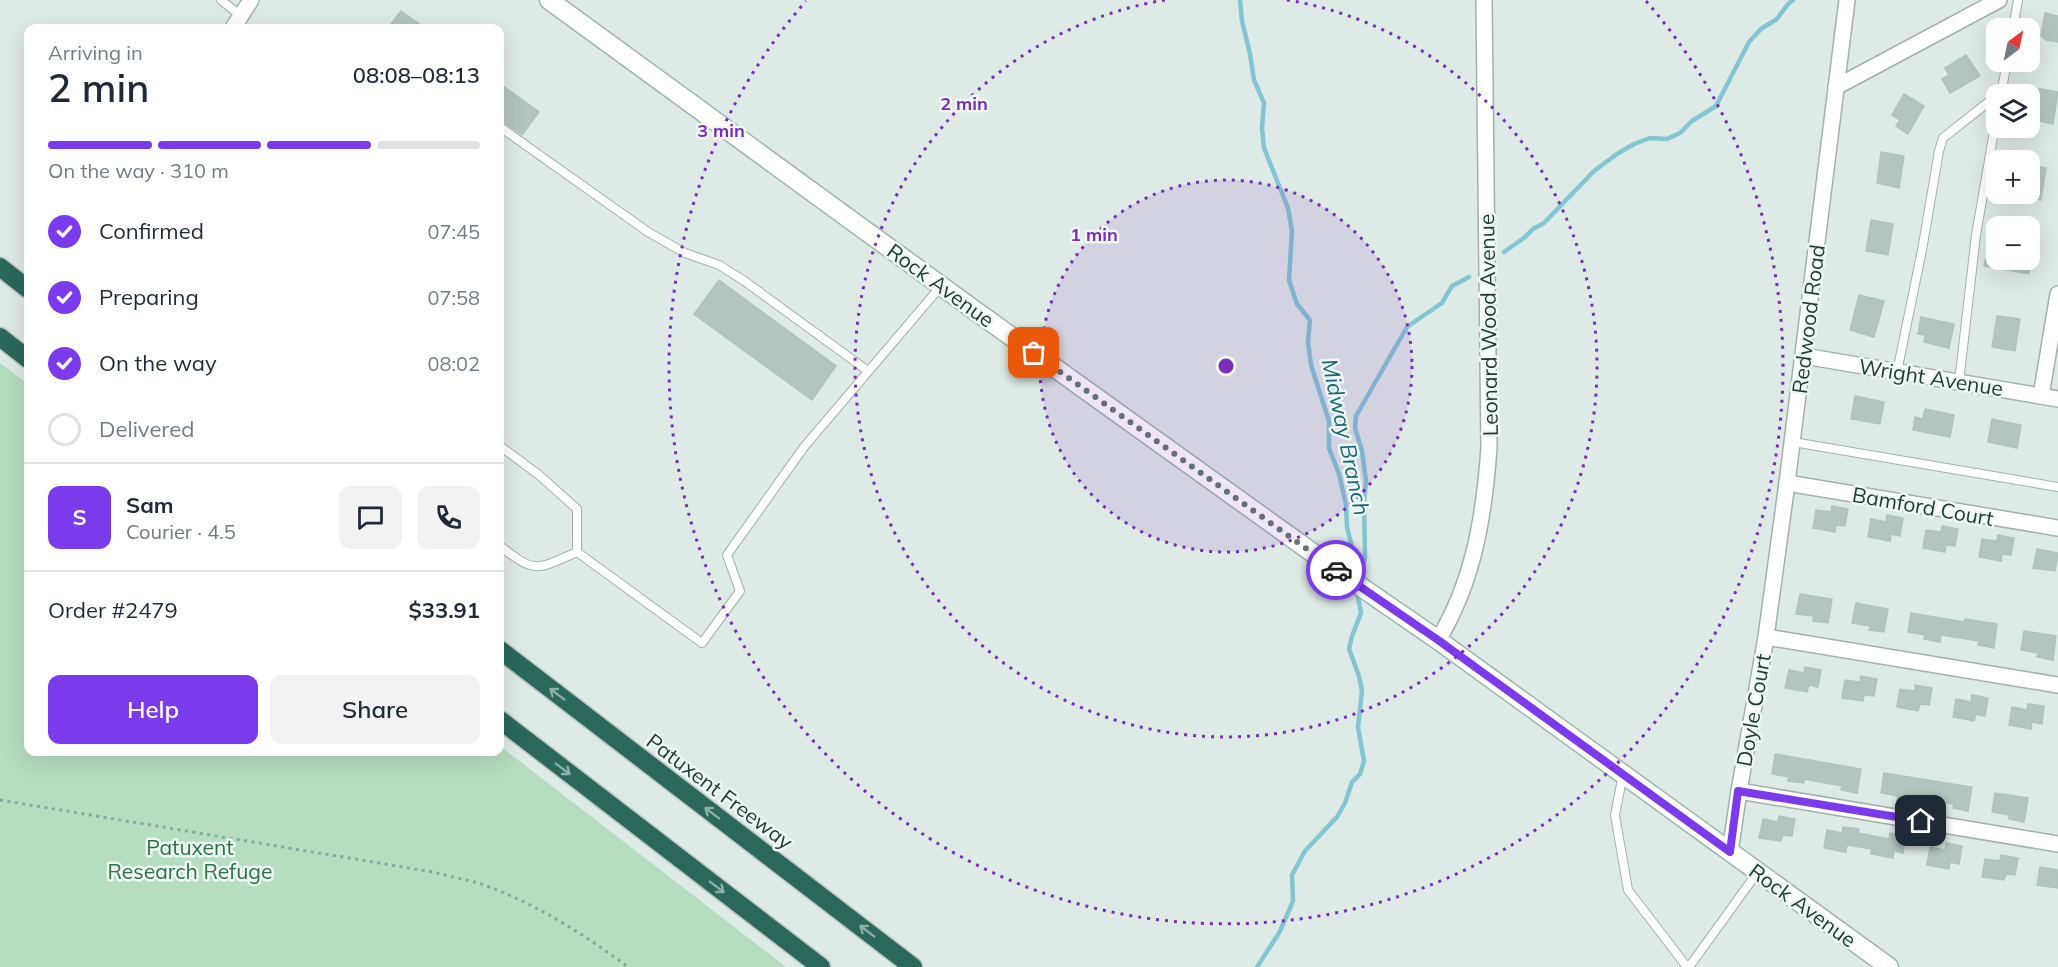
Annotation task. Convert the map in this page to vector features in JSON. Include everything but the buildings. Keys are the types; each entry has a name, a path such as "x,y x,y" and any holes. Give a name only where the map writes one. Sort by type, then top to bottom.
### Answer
{"highway":[{"path":"0,267 24,285"},
{"path":"0,337 24,356"},
{"name":"Patuxent Freeway","path":"504,653 913,967"},
{"path":"504,723 821,967"}],"street":[{"path":"237,22 251,0"},
{"name":"Rock Avenue","path":"549,0 941,286 1338,571 1438,640 1623,774 1731,843 1758,872 1889,967"},
{"name":"Leonard Wood Avenue","path":"1438,640 1452,616 1471,567 1483,511 1488,459 1490,416 1484,0"},
{"name":"Redwood Road","path":"1766,637 1804,356 1847,0"},
{"path":"1836,87 1999,0"},
{"path":"2041,396 2058,294"},
{"name":"Wright Avenue","path":"1804,356 2058,399"},
{"name":"Bamford Court","path":"1787,483 2058,528"},
{"name":"Doyle Court","path":"2058,686 1766,637 1738,791 2058,844"},
{"path":"1731,843 1738,791"}],"lane":[{"path":"220,0 237,22"},
{"path":"2015,18 2018,0"},
{"path":"1897,372 1922,250 1939,150 1943,138 1986,104"},
{"path":"504,130 648,232 685,253 719,265 743,280 868,371"},
{"path":"1959,382 1976,235 1993,138"},
{"path":"577,552 702,643 740,591 728,555 804,447 941,286"},
{"path":"1793,442 2058,487"},
{"path":"504,449 577,509 577,552"},
{"path":"504,549 522,563 541,567 577,552"},
{"path":"1623,774 1615,815 1628,890 1688,967 1758,872"}],"path":[{"path":"0,800 433,872 485,886 534,907 628,967"}],"green space":[{"name":"Patuxent Research Refuge","path":"0,363 24,381 24,756 504,756 504,749 786,967 0,967"}],"waterway":[{"name":"Midway Branch","path":"1240,0 1254,80 1264,103 1262,128 1264,148 1288,208 1292,231 1289,280 1297,304 1310,320 1308,342 1311,365 1329,421 1329,448 1339,474 1346,505 1347,527 1355,559 1356,577"},
{"path":"1504,252 1544,223 1594,171 1617,154 1650,138 1667,139 1680,133 1692,121 1716,106 1749,42 1761,29 1777,19 1793,0"},
{"path":"1359,580 1365,558 1366,481 1362,451 1355,428 1356,416 1407,327 1442,303 1452,286 1469,277"},
{"name":"Midway Branch","path":"1257,967 1279,933 1293,901 1292,875 1305,851 1337,817 1345,803 1352,782 1360,774 1364,761 1358,727 1362,691 1349,649 1361,613 1357,591"}],"way so far":[{"path":"1034,353 1336,570"}],"route":[{"path":"1336,570 1438,640 1730,852 1738,791 1921,821"}]}
